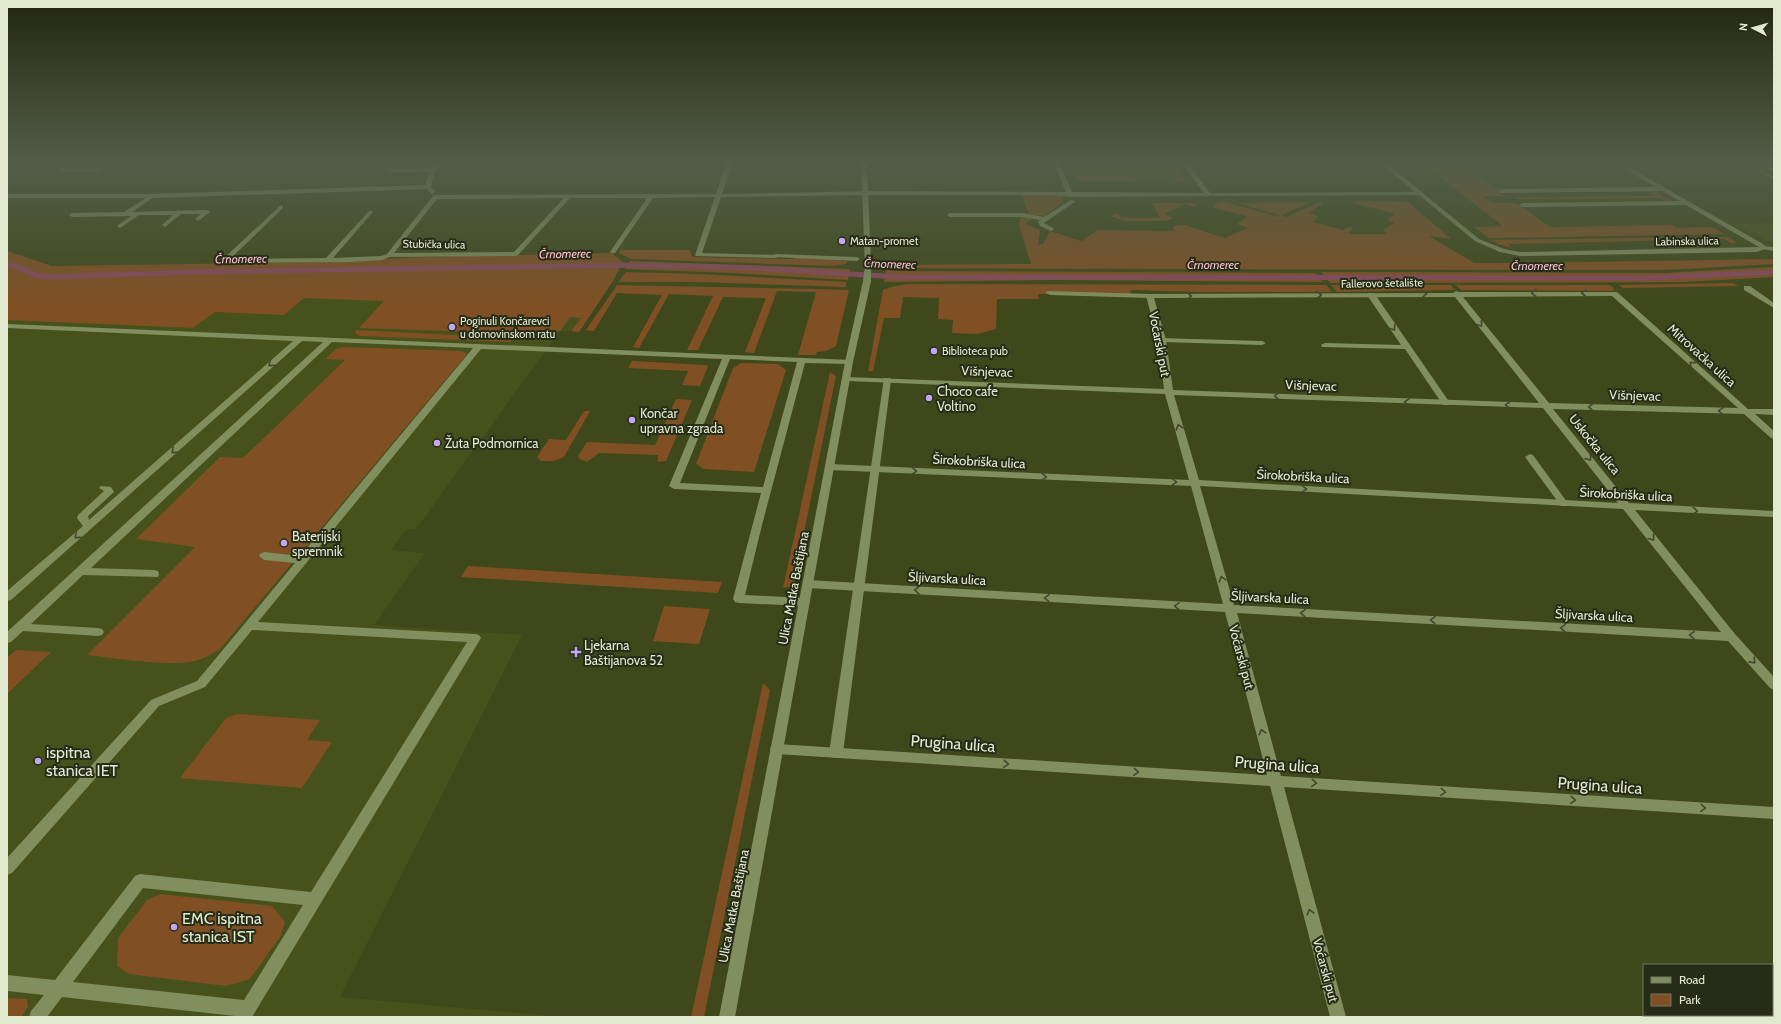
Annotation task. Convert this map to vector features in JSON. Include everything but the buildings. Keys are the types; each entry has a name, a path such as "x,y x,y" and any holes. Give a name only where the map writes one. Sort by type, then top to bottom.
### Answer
{"street":[{"path":"125,214 131,210"},
{"path":"278,210 224,261 382,258 389,254"},
{"name":"Stubička ulica","path":"389,254 425,210"},
{"name":"Stubička ulica","path":"389,254 516,254 556,210"},
{"path":"613,252 642,210"},
{"path":"714,210 698,254 857,259"},
{"name":"Ulica Matka Baštijana","path":"727,1017 849,362 867,281 868,269 866,210"},
{"path":"1051,229 1040,224 1056,210"},
{"name":"Labinska ulica","path":"1438,210 1477,240 1502,251 1520,254 1757,250 1764,248"},
{"name":"Labinska ulica","path":"1700,210 1764,248"},
{"path":"72,215 207,212 198,219"},
{"path":"329,259 370,212"},
{"path":"165,224 179,213"},
{"path":"120,226 137,214"},
{"path":"80,222 92,215"},
{"path":"950,216 1022,215 1044,219"},
{"path":"1764,248 1774,249"},
{"path":"1747,288 1774,306"},
{"name":"Fallerovo šetalište","path":"1050,293 1150,296 1371,296 1456,293 1614,294"},
{"name":"Uskočka ulica","path":"1456,293 1731,637 1774,685"},
{"name":"Mitrovačka ulica","path":"1614,294 1774,436"},
{"name":"Voćarski put","path":"1150,296 1162,340 1169,392 1230,609 1338,1017"},
{"path":"1371,296 1446,403"},
{"path":"7,326 849,362"},
{"path":"7,597 300,338"},
{"path":"7,639 331,339"},
{"path":"1162,340 1262,342"},
{"path":"1325,345 1406,347"},
{"path":"7,868 155,703 201,684 479,346"},
{"path":"727,357 674,486 766,490"},
{"path":"802,360 766,490 740,600 804,602"},
{"name":"Višnjevac","path":"847,379 1446,403 1774,412"},
{"path":"836,753 887,380"},
{"path":"1530,457 1564,504"},
{"name":"Širokobriška ulica","path":"830,467 1195,483 1628,508 1774,514"},
{"path":"89,526 82,518 83,515 109,492 108,489 104,488"},
{"path":"264,556 304,560"},
{"path":"81,570 154,574"},
{"name":"Šljivarska ulica","path":"808,584 1731,637"},
{"path":"7,983 245,1013 475,638 249,626"},
{"path":"20,627 98,632"},
{"name":"Prugina ulica","path":"777,749 1774,813"},
{"path":"37,1017 140,881 315,899"}],"shaded area":[{"path":"1762,223 1774,223 1774,244 1732,224"},
{"path":"609,280 571,331 560,331 416,529 407,529 391,550 425,553 374,625 522,635 340,997 564,1017 7,1017 7,288"}],"green space":[{"path":"1027,210 1052,210 1044,216 1029,214"},
{"path":"1156,210 1172,210 1164,214 1173,218 1167,221 1125,221 1110,216 1118,214 1121,218 1160,218"},
{"path":"1222,210 1253,210 1278,217 1280,215 1261,210 1293,210 1281,215 1287,217 1303,210 1313,210 1309,213 1319,216 1313,222 1343,230 1349,227 1353,228 1348,234 1386,234 1384,230 1394,223 1387,220 1395,214 1379,210 1417,210 1451,239 1429,236 1474,263 1512,263 1522,270 895,268 892,265 1031,264 1019,225 1021,217 1032,219 1025,224 1040,230 1038,245 1043,244 1050,231 1081,241 1098,230 1175,231 1172,226 1185,225 1225,238 1248,228 1237,224 1248,217"},
{"path":"1482,210 1526,210 1550,227 1673,225 1677,228 1711,227 1725,234 1489,238 1474,227 1503,226"},
{"path":"1728,237 1737,243 1731,243 1724,239 1508,244 1512,248 1498,244 1492,240"},
{"path":"620,250 690,250 692,257 793,259 794,256 847,261 846,264 833,266 631,259 619,253"},
{"path":"7,251 52,266 319,262 425,257 612,253 623,262 613,281 579,332 571,331 581,318 570,317 560,331 534,330 530,334 359,328 384,301 304,298 284,315 215,312 193,328 7,320"},
{"path":"1774,259 1774,264 1663,270 1528,270 1519,263"},
{"path":"630,261 850,269 848,280 733,273 625,269"},
{"path":"1774,267 1774,277 1683,282 1330,283 1321,272 1665,273"},
{"path":"886,269 894,271 1315,273 1323,282 1051,280 884,282"},
{"path":"626,272 699,274 846,282 846,287 695,282 618,282"},
{"path":"1733,283 1738,286 1622,288 1619,285"},
{"path":"907,284 1326,285 1332,292 1198,292 1131,290 1130,295 1038,294 1039,299 997,299 996,329 977,334 952,333 953,320 938,319 939,298 903,297 900,318 884,318 873,371 868,371 883,290"},
{"path":"617,285 849,290 836,346 826,351 817,352 816,355 798,355 816,292 777,291 754,353 745,352 766,298 723,297 698,350 687,350 713,296 669,294 639,348 633,347 662,295 617,293 594,331 586,330"},
{"path":"1331,285 1451,285 1455,290 1337,292"},
{"path":"1456,285 1609,285 1613,287 1614,291 1461,290"},
{"path":"356,330 513,338 510,342 360,336 355,333"},
{"path":"345,347 462,351 467,354 220,649 201,659 174,663 144,662 87,655 195,547 136,539 220,457 243,458 345,360 325,359 336,349"},
{"path":"632,361 708,366 700,386 682,385 688,371 628,368"},
{"path":"741,363 778,364 786,370 754,472 704,469 696,464 733,368"},
{"path":"830,372 836,376 793,586 783,588"},
{"path":"676,399 692,400 666,461 658,462 658,455 599,453 587,462 579,459 578,456 587,442 655,445"},
{"path":"584,411 590,411 564,457 554,461 541,461 537,457 549,439 566,440"},
{"path":"468,566 722,582 718,593 461,577"},
{"path":"664,606 710,609 699,644 653,641"},
{"path":"16,650 51,652 7,694 7,658"},
{"path":"763,683 770,690 704,1017 691,1017"},
{"path":"237,714 320,720 307,740 332,742 302,788 180,778 226,718"},
{"path":"160,894 272,906 285,922 280,937 250,979 226,986 129,974 117,966 118,938 147,900"},
{"path":"7,998 27,999 28,1007 21,1017 7,1017"}],"waterway":[{"name":"Črnomerec","path":"7,263 39,276 57,277 188,272 637,265 756,268 900,277 1646,278 1774,272"}],"place":[{"name":"Matan-promet","path":"842,241"},
{"name":"Poginuli Končarevci u domovinskom ratu","path":"452,327"},
{"name":"Biblioteca pub","path":"934,351"},
{"name":"Choco cafe Voltino","path":"929,398"},
{"name":"Končar upravna zgrada","path":"632,420"},
{"name":"Žuta Podmornica","path":"437,443"},
{"name":"Baterijski spremnik","path":"284,543"},
{"name":"Ljekarna Baštijanova 52","path":"576,652"},
{"name":"ispitna stanica IET","path":"38,761"},
{"name":"EMC ispitna stanica IST","path":"174,927"}]}
